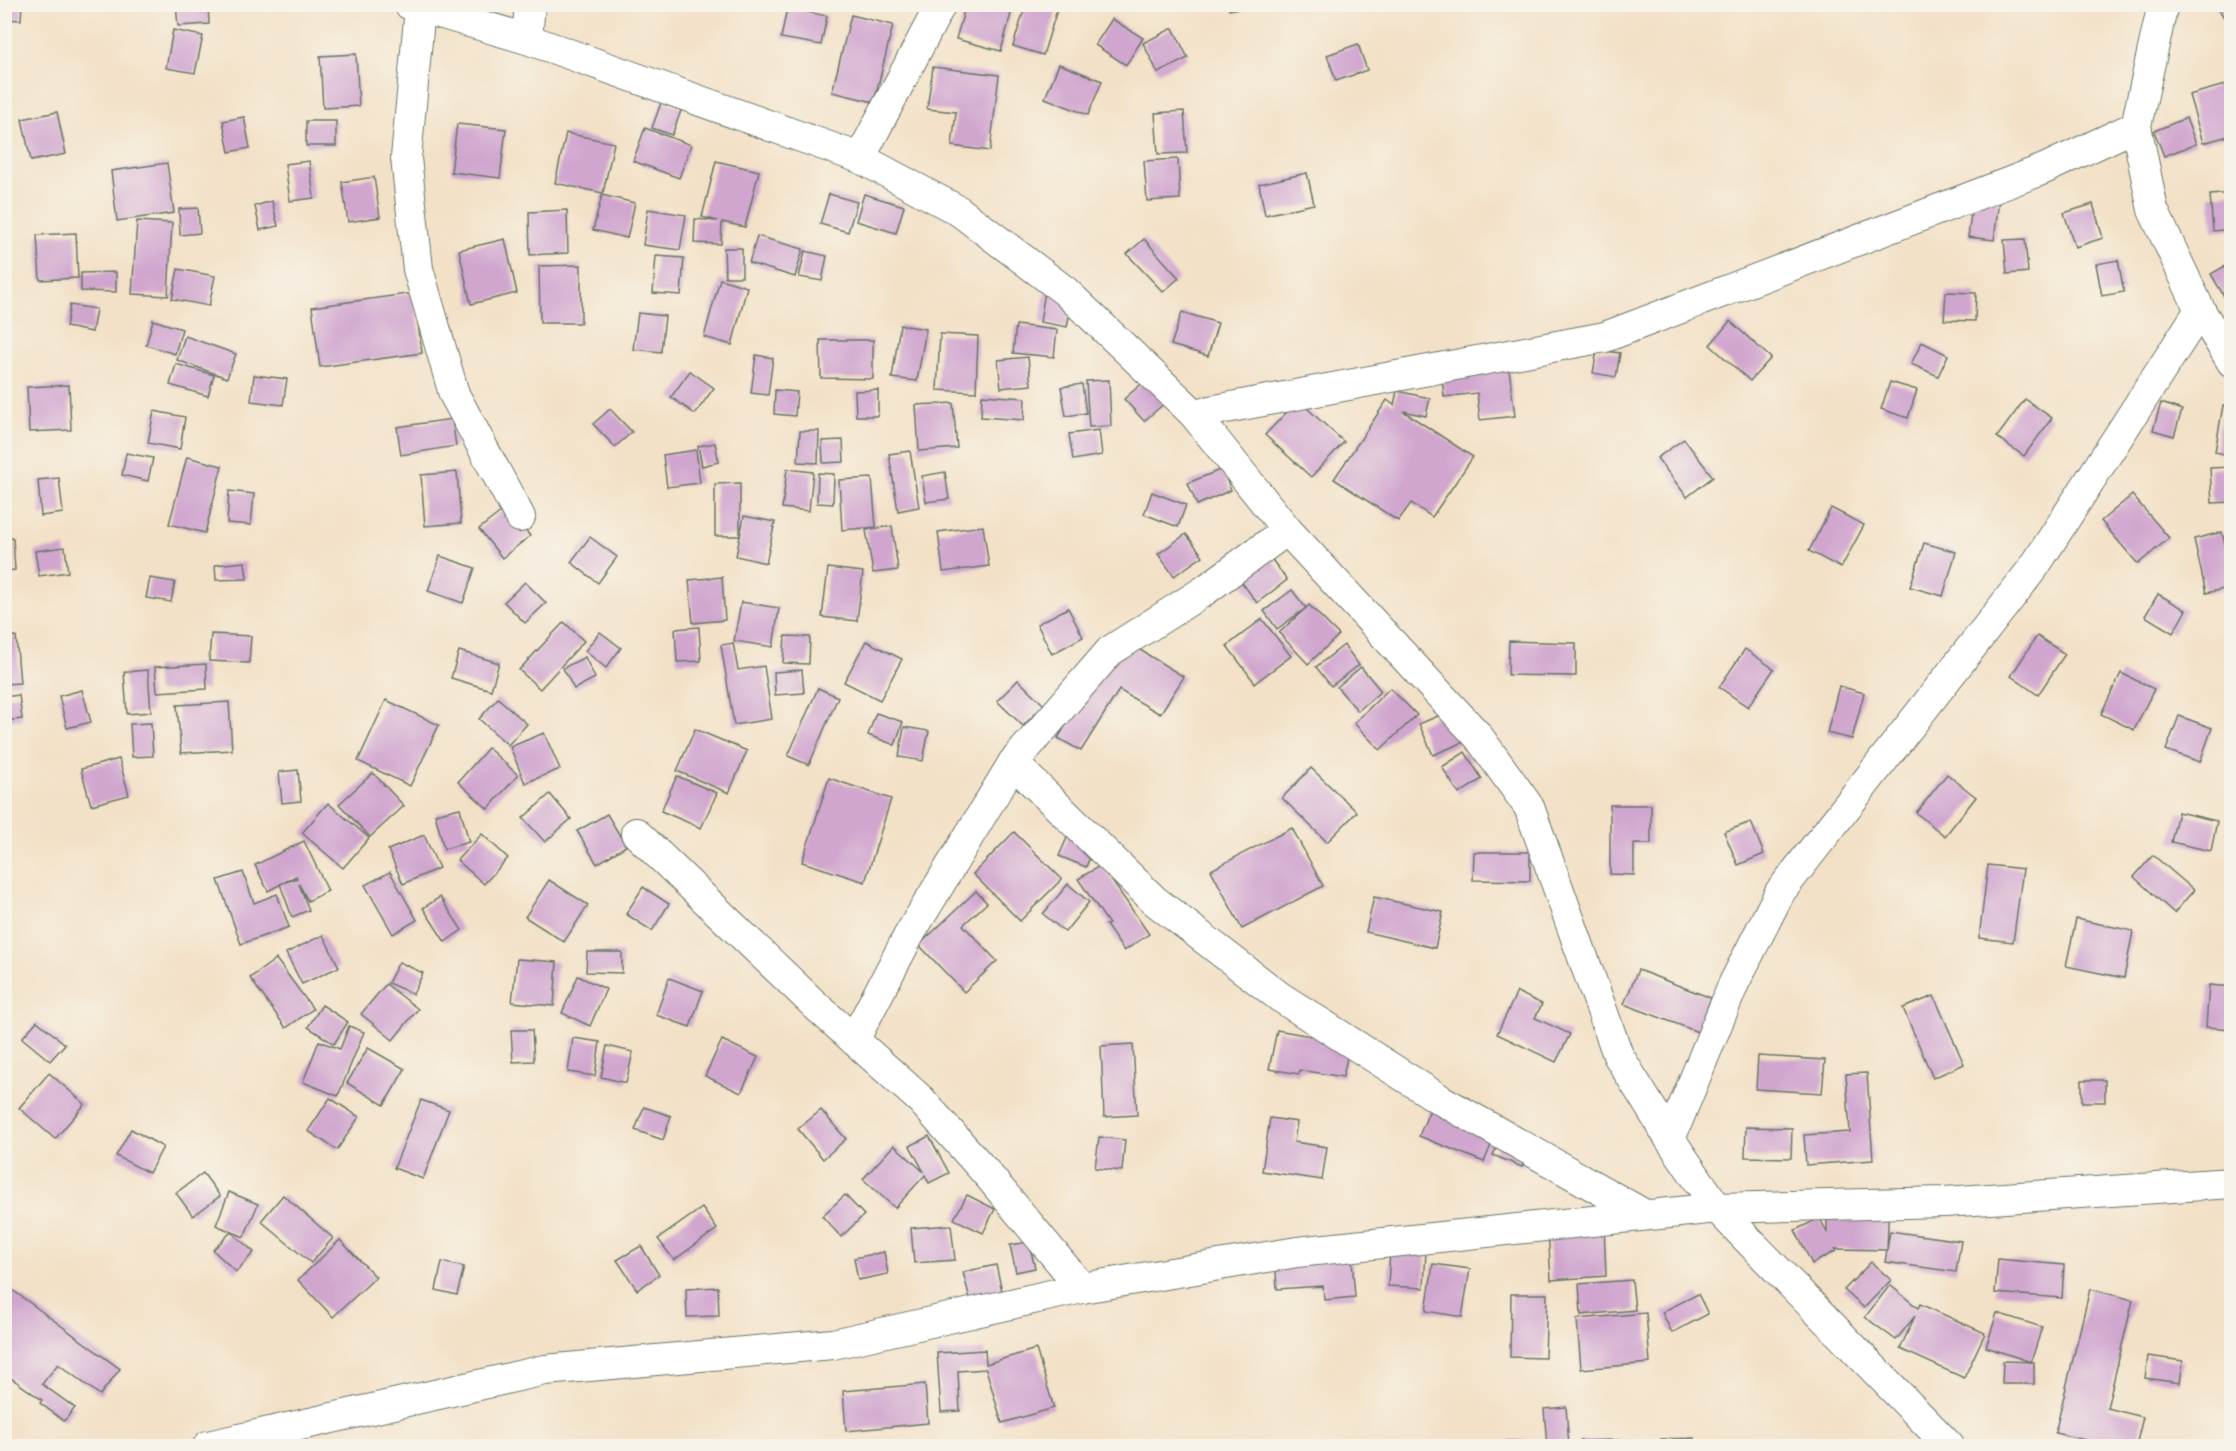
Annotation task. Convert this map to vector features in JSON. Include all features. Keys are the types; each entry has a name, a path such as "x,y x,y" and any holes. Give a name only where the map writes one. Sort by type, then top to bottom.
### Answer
{"street":[{"path":"527,39 530,4"},
{"path":"861,158 941,4"},
{"path":"520,517 454,394 418,269 406,158 415,6 527,39 861,158 959,211 1065,291 1194,414 1287,530 1478,736 1529,807 1618,1055 1670,1139 1717,1208 1949,1446"},
{"path":"2169,9 2136,126 2153,210 2200,310 2232,362"},
{"path":"1194,414 1605,337 2044,169 2136,126"},
{"path":"1670,1139 1734,983 1780,892 2034,567 2200,310"},
{"path":"854,1040 909,935 1013,763 1110,651 1204,591 1287,530"},
{"path":"1013,763 1155,901 1280,997 1442,1100 1645,1215"},
{"path":"636,833 854,1040 921,1100 988,1174 1082,1288"},
{"path":"208,1446 545,1370 833,1344 1082,1288 1297,1252 1717,1208 1944,1202 2232,1184"}],"building":[{"path":"4,4 22,4 21,20 4,19"},
{"path":"140,4 156,4 155,9"},
{"path":"176,4 208,4 209,24 178,26"},
{"path":"966,4 992,4 1012,10 1001,51 956,39"},
{"path":"1026,4 1039,4 1057,10 1043,55 1013,46"},
{"path":"1229,4 1256,4 1257,6 1229,10"},
{"path":"2215,4 2232,4 2232,29"},
{"path":"787,8 827,16 821,45 781,38"},
{"path":"851,15 893,25 874,102 832,92"},
{"path":"1112,19 1143,38 1126,65 1095,45"},
{"path":"1173,28 1188,58 1158,73 1143,43"},
{"path":"173,30 203,36 195,73 166,68"},
{"path":"1358,44 1367,70 1336,81 1327,55"},
{"path":"356,54 359,106 323,108 320,56"},
{"path":"1059,64 1102,81 1088,115 1045,98"},
{"path":"933,67 999,75 990,151 952,146 956,112 927,109"},
{"path":"2232,83 2232,135 2203,143 2189,95"},
{"path":"662,100 682,108 672,135 652,128"},
{"path":"1184,111 1187,153 1158,154 1155,113"},
{"path":"57,112 66,154 31,161 22,119"},
{"path":"244,117 250,148 229,152 223,121"},
{"path":"2186,118 2196,144 2164,156 2154,131"},
{"path":"306,121 336,121 336,146 306,146"},
{"path":"457,124 506,129 500,178 451,172"},
{"path":"645,128 691,145 679,178 633,161"},
{"path":"566,133 614,143 603,193 555,183"},
{"path":"1178,159 1180,199 1147,201 1144,161"},
{"path":"309,161 314,198 290,201 285,164"},
{"path":"716,161 759,171 745,227 722,222 721,244 694,243 695,219 718,221 702,217"},
{"path":"167,163 174,213 117,221 111,171"},
{"path":"1307,173 1314,204 1265,215 1259,184"},
{"path":"374,177 380,217 348,222 342,182"},
{"path":"2232,193 2232,229 2213,231 2210,195"},
{"path":"829,194 857,202 848,232 820,224"},
{"path":"864,194 904,206 896,233 856,221"},
{"path":"602,195 635,203 627,238 593,230"},
{"path":"1973,197 1999,200 1994,240 1968,237"},
{"path":"272,201 278,226 260,230 255,206"},
{"path":"2093,204 2103,238 2075,247 2064,213"},
{"path":"198,208 200,233 180,235 179,209"},
{"path":"648,209 686,215 680,250 643,245"},
{"path":"567,210 568,253 530,255 529,212"},
{"path":"137,221 172,223 168,296 132,294"},
{"path":"76,233 78,278 40,280 37,235"},
{"path":"757,236 803,249 795,277 749,263"},
{"path":"505,239 517,293 471,304 459,250"},
{"path":"1144,239 1179,278 1163,292 1127,254"},
{"path":"2025,239 2028,272 2007,274 2004,240"},
{"path":"724,248 742,248 742,277 725,277"},
{"path":"805,251 827,256 822,281 799,277"},
{"path":"656,256 684,258 681,295 653,293"},
{"path":"2118,260 2124,292 2102,296 2096,264"},
{"path":"2232,262 2232,310 2211,274"},
{"path":"581,265 581,323 540,323 539,266"},
{"path":"178,269 215,276 209,306 172,299"},
{"path":"116,272 116,292 81,291 81,273"},
{"path":"720,279 747,287 732,345 704,337"},
{"path":"1045,291 1073,296 1067,327 1040,322"},
{"path":"1946,292 1976,293 1975,321 1944,320"},
{"path":"414,293 422,353 320,367 312,307"},
{"path":"70,305 96,309 92,332 66,327"},
{"path":"1182,312 1218,323 1208,356 1171,345"},
{"path":"638,313 665,316 661,352 633,349"},
{"path":"153,320 182,329 175,354 146,345"},
{"path":"1730,321 1771,358 1750,381 1710,345"},
{"path":"900,325 926,329 917,381 892,378"},
{"path":"1016,325 1057,330 1054,357 1013,353"},
{"path":"940,334 978,336 976,392 937,390"},
{"path":"185,336 236,354 227,378 177,360"},
{"path":"820,340 873,340 873,379 821,378"},
{"path":"1922,342 1948,355 1938,376 1911,364"},
{"path":"1597,350 1620,353 1616,377 1593,373"},
{"path":"756,355 773,358 768,395 751,393"},
{"path":"1028,357 1031,385 1001,388 998,360"},
{"path":"1508,361 1515,416 1480,420 1477,393 1444,397 1441,369"},
{"path":"176,364 214,375 208,396 170,385"},
{"path":"690,371 714,388 695,414 671,397"},
{"path":"254,375 287,379 283,405 251,401"},
{"path":"1147,379 1166,402 1144,421 1124,399"},
{"path":"1109,380 1111,426 1089,427 1086,381"},
{"path":"1890,382 1917,390 1908,418 1881,409"},
{"path":"1082,384 1086,413 1066,416 1061,387"},
{"path":"69,385 71,430 29,432 27,387"},
{"path":"775,390 797,392 795,416 774,414"},
{"path":"878,390 878,416 856,416 855,391"},
{"path":"1397,391 1430,398 1426,416 1403,411 1473,457 1432,517 1411,503 1398,521 1334,479 1387,400 1394,405"},
{"path":"982,395 1025,398 1024,420 981,417"},
{"path":"2025,399 2052,418 2024,456 1997,437"},
{"path":"1298,400 1344,442 1311,477 1265,435"},
{"path":"953,403 957,448 919,451 916,405"},
{"path":"2161,403 2182,410 2174,436 2153,430"},
{"path":"2223,405 2232,407 2232,456 2215,452"},
{"path":"610,409 632,432 615,447 593,424"},
{"path":"154,411 185,417 180,449 148,443"},
{"path":"452,419 456,446 401,455 397,427"},
{"path":"1099,430 1102,455 1073,460 1069,434"},
{"path":"800,431 819,431 818,463 798,462"},
{"path":"1684,439 1713,477 1687,497 1657,458"},
{"path":"843,440 844,462 823,463 822,441"},
{"path":"715,443 719,462 702,466 698,446"},
{"path":"696,450 700,483 667,487 663,455"},
{"path":"910,451 919,507 898,511 889,454"},
{"path":"126,453 153,458 148,481 122,475"},
{"path":"187,457 222,466 205,533 169,524"},
{"path":"2232,467 2232,502 2212,503 2210,468"},
{"path":"787,469 813,472 809,511 782,508"},
{"path":"1222,469 1231,490 1197,505 1188,483"},
{"path":"457,472 461,523 425,526 421,475"},
{"path":"945,472 949,499 926,502 922,476"},
{"path":"818,473 834,474 833,504 817,503"},
{"path":"59,478 63,513 41,516 38,480"},
{"path":"872,478 876,527 842,530 839,480"},
{"path":"740,483 740,536 715,536 715,484"},
{"path":"229,491 254,494 251,525 227,523"},
{"path":"1152,492 1186,505 1178,527 1144,514"},
{"path":"2132,495 2169,538 2138,564 2101,521"},
{"path":"507,507 530,536 502,558 479,529"},
{"path":"1831,508 1864,525 1841,568 1809,551"},
{"path":"744,516 775,522 766,563 736,556"},
{"path":"892,526 898,570 873,573 866,530"},
{"path":"983,526 989,566 943,572 938,532"},
{"path":"2222,532 2232,574 2232,587 2206,593 2194,539"},
{"path":"1186,534 1203,556 1174,576 1158,554"},
{"path":"590,537 617,557 598,583 571,562"},
{"path":"4,538 13,538 15,570 4,571"},
{"path":"1924,543 1956,552 1943,596 1910,587"},
{"path":"1262,546 1287,580 1257,603 1232,569"},
{"path":"65,547 68,572 39,576 35,551"},
{"path":"440,556 475,568 463,603 428,591"},
{"path":"245,562 247,579 216,580 215,565"},
{"path":"828,568 863,572 857,621 822,617"},
{"path":"722,577 725,620 693,623 689,580"},
{"path":"150,578 175,582 171,602 146,598"},
{"path":"525,582 546,603 525,623 504,602"},
{"path":"1292,590 1306,608 1277,629 1264,611"},
{"path":"2158,594 2186,610 2173,633 2145,616"},
{"path":"741,602 779,608 773,647 734,641"},
{"path":"1309,605 1339,635 1308,664 1279,633"},
{"path":"1068,608 1083,637 1052,654 1037,624"},
{"path":"1262,619 1291,656 1255,683 1227,646"},
{"path":"564,622 584,641 540,689 519,670"},
{"path":"699,627 701,661 677,662 675,629"},
{"path":"600,632 621,648 606,668 585,651"},
{"path":"211,634 251,636 249,663 209,661"},
{"path":"16,636 20,683 4,684 4,637"},
{"path":"785,636 810,637 809,664 783,663"},
{"path":"2037,636 2065,654 2038,695 2011,676"},
{"path":"1119,637 1184,677 1160,714 1119,690 1081,751 1058,738"},
{"path":"866,641 902,659 880,700 844,682"},
{"path":"1509,641 1576,643 1576,676 1508,675"},
{"path":"733,643 738,670 764,666 772,719 734,725 721,645"},
{"path":"1344,645 1359,665 1331,686 1316,667"},
{"path":"1745,649 1774,669 1748,707 1719,687"},
{"path":"459,651 499,663 491,690 451,678"},
{"path":"585,657 595,678 574,689 563,668"},
{"path":"206,664 207,689 157,692 155,667"},
{"path":"1361,667 1381,691 1358,711 1337,687"},
{"path":"148,670 151,712 127,714 124,672"},
{"path":"802,670 804,693 775,695 774,672"},
{"path":"2121,673 2154,689 2134,730 2101,714"},
{"path":"1018,680 1044,705 1023,726 997,701"},
{"path":"1839,686 1864,693 1852,739 1827,733"},
{"path":"818,688 838,697 809,765 788,756"},
{"path":"1390,688 1417,715 1380,750 1354,723"},
{"path":"82,690 91,722 67,728 59,696"},
{"path":"19,695 22,719 4,721 4,697"},
{"path":"498,698 527,724 508,745 479,719"},
{"path":"386,700 439,725 410,786 358,761"},
{"path":"229,702 232,750 181,753 177,705"},
{"path":"1450,711 1464,742 1433,755 1419,724"},
{"path":"876,713 903,722 895,745 868,735"},
{"path":"2179,716 2212,728 2200,762 2166,750"},
{"path":"151,723 153,756 132,757 130,724"},
{"path":"904,727 929,731 923,761 899,757"},
{"path":"695,729 747,751 729,793 677,771"},
{"path":"544,733 560,769 525,783 510,747"},
{"path":"488,748 518,775 488,809 458,782"},
{"path":"1465,752 1482,779 1459,794 1442,767"},
{"path":"119,759 129,795 91,805 81,769"},
{"path":"1311,768 1357,812 1327,842 1282,798"},
{"path":"298,770 301,801 282,803 279,772"},
{"path":"373,773 404,806 370,837 339,804"},
{"path":"1947,774 1976,797 1945,836 1916,813"},
{"path":"677,776 717,793 701,828 661,811"},
{"path":"829,778 891,799 865,882 802,862"},
{"path":"550,794 571,819 545,842 523,818"},
{"path":"328,803 369,838 343,868 302,833"},
{"path":"1610,805 1651,805 1651,844 1634,844 1634,875 1610,874"},
{"path":"460,808 469,842 444,849 435,814"},
{"path":"2178,812 2217,821 2211,851 2171,842"},
{"path":"607,814 626,846 597,864 577,831"},
{"path":"1751,822 1764,854 1738,865 1724,832"},
{"path":"1292,828 1323,886 1242,929 1211,870"},
{"path":"1070,831 1096,842 1086,867 1059,856"},
{"path":"1014,832 1062,879 1020,921 973,874"},
{"path":"482,834 508,858 484,884 457,860"},
{"path":"424,835 439,868 403,884 388,850"},
{"path":"304,841 328,891 308,901 299,884 309,910 292,917 280,884 268,891 255,865"},
{"path":"1474,852 1530,852 1530,881 1473,880"},
{"path":"2153,855 2194,890 2174,913 2134,877"},
{"path":"1101,865 1149,934 1124,951 1106,925 1109,924 1078,879"},
{"path":"1988,865 2023,869 2013,942 1979,938"},
{"path":"243,872 254,903 277,894 289,927 241,944 218,880"},
{"path":"390,872 417,920 393,934 365,885"},
{"path":"549,880 588,905 564,942 525,917"},
{"path":"1068,884 1089,902 1065,932 1043,914"},
{"path":"643,887 669,904 652,931 626,914"},
{"path":"976,891 987,903 963,925 997,961 964,992 919,945"},
{"path":"440,897 462,930 445,942 423,908"},
{"path":"1374,897 1443,912 1435,948 1366,932"},
{"path":"2076,919 2133,931 2124,978 2066,966"},
{"path":"323,935 339,967 302,984 286,953"},
{"path":"587,952 622,952 622,973 586,972"},
{"path":"276,959 313,1009 286,1028 250,978"},
{"path":"517,959 557,962 554,1006 512,1002"},
{"path":"399,962 423,973 413,994 388,983"},
{"path":"1638,970 1711,998 1698,1032 1624,1004"},
{"path":"578,976 606,989 590,1026 562,1013"},
{"path":"669,978 703,991 690,1027 656,1015"},
{"path":"386,984 418,1009 393,1040 361,1014"},
{"path":"2209,985 2232,987 2232,1029 2206,1027"},
{"path":"1517,992 1542,1004 1535,1018 1570,1034 1556,1062 1497,1034"},
{"path":"1934,996 1964,1064 1933,1078 1903,1008"},
{"path":"322,1005 348,1022 334,1044 308,1027"},
{"path":"37,1021 65,1044 50,1061 22,1038"},
{"path":"349,1026 364,1032 338,1096 303,1082 319,1041 340,1049"},
{"path":"511,1030 532,1030 534,1061 513,1062"},
{"path":"1277,1030 1350,1043 1343,1077 1300,1070 1299,1074 1269,1069"},
{"path":"573,1038 600,1042 595,1076 568,1072"},
{"path":"722,1040 758,1057 741,1093 705,1076"},
{"path":"1133,1044 1137,1115 1104,1117 1101,1046"},
{"path":"607,1046 633,1052 626,1083 601,1077"},
{"path":"368,1048 405,1069 384,1105 347,1083"},
{"path":"1758,1056 1825,1060 1822,1093 1756,1089"},
{"path":"49,1073 85,1104 55,1139 19,1108"},
{"path":"1867,1073 1873,1160 1806,1165 1804,1135 1850,1132 1846,1074"},
{"path":"2082,1080 2105,1080 2105,1102 2082,1102"},
{"path":"330,1098 359,1117 337,1150 308,1131"},
{"path":"421,1100 449,1110 423,1179 394,1168"},
{"path":"644,1107 671,1116 663,1140 635,1130"},
{"path":"1431,1107 1496,1133 1484,1162 1419,1136"},
{"path":"821,1110 846,1139 823,1159 798,1129"},
{"path":"1270,1118 1297,1122 1294,1142 1327,1147 1322,1180 1262,1171"},
{"path":"1746,1127 1792,1128 1791,1158 1745,1157"},
{"path":"131,1129 163,1147 149,1173 116,1156"},
{"path":"1503,1133 1532,1145 1522,1167 1493,1155"},
{"path":"929,1136 949,1173 929,1183 925,1175 895,1208 863,1179 894,1145 924,1172 910,1146"},
{"path":"1099,1137 1125,1140 1122,1171 1095,1168"},
{"path":"203,1173 220,1196 193,1216 176,1193"},
{"path":"229,1192 258,1204 244,1237 216,1225"},
{"path":"283,1195 333,1238 311,1263 261,1221"},
{"path":"845,1195 864,1215 841,1237 822,1216"},
{"path":"967,1195 995,1209 983,1233 954,1219"},
{"path":"1889,1198 1887,1250 1835,1249 1836,1251 1812,1264 1795,1230 1820,1218 1827,1233 1827,1212"},
{"path":"702,1208 717,1229 674,1260 658,1239"},
{"path":"951,1225 955,1260 914,1263 911,1228"},
{"path":"1604,1225 1606,1276 1551,1280 1548,1229"},
{"path":"1890,1231 1961,1241 1956,1272 1885,1262"},
{"path":"231,1232 254,1252 236,1272 213,1250"},
{"path":"340,1240 376,1277 333,1317 298,1280"},
{"path":"1029,1242 1035,1268 1016,1272 1010,1245"},
{"path":"641,1246 659,1275 637,1290 617,1260"},
{"path":"1351,1247 1355,1297 1324,1300 1323,1286 1277,1289 1275,1253"},
{"path":"1390,1249 1426,1251 1424,1288 1388,1286"},
{"path":"884,1252 888,1274 858,1280 854,1258"},
{"path":"1998,1259 2064,1265 2062,1298 1995,1293"},
{"path":"442,1262 464,1267 457,1295 436,1290"},
{"path":"1871,1262 1891,1280 1864,1308 1844,1290"},
{"path":"1433,1264 1470,1269 1462,1317 1426,1311"},
{"path":"996,1265 1002,1291 970,1299 963,1272"},
{"path":"1632,1280 1635,1310 1581,1315 1579,1284"},
{"path":"1890,1285 1918,1308 1920,1304 1985,1333 1964,1378 1900,1349 1915,1316 1896,1340 1865,1317"},
{"path":"7,1286 120,1369 100,1395 58,1364 42,1384 75,1408 64,1421 40,1403 42,1400 4,1373 4,1290"},
{"path":"718,1287 719,1316 687,1317 686,1289"},
{"path":"2090,1289 2133,1300 2107,1408 2143,1417 2136,1446 2111,1446 2055,1433"},
{"path":"1511,1294 1547,1294 1545,1358 1510,1357"},
{"path":"1698,1294 1708,1314 1672,1333 1662,1312"},
{"path":"1646,1313 1650,1363 1581,1369 1577,1319"},
{"path":"1997,1313 2042,1327 2031,1362 1986,1347"},
{"path":"1036,1349 1054,1408 1002,1423 986,1369 958,1371 960,1411 941,1412 937,1353 985,1350 986,1364"},
{"path":"2148,1356 2183,1361 2180,1383 2145,1378"},
{"path":"2003,1361 2034,1362 2034,1384 2002,1384"},
{"path":"925,1384 928,1423 846,1431 843,1391"},
{"path":"1566,1407 1569,1446 1547,1446 1544,1409"},
{"path":"1694,1438 1694,1446 1661,1446 1661,1439"},
{"path":"1619,1440 1619,1446 1580,1446 1580,1441"},
{"path":"1508,1441 1545,1442 1545,1446 1508,1446"}]}
